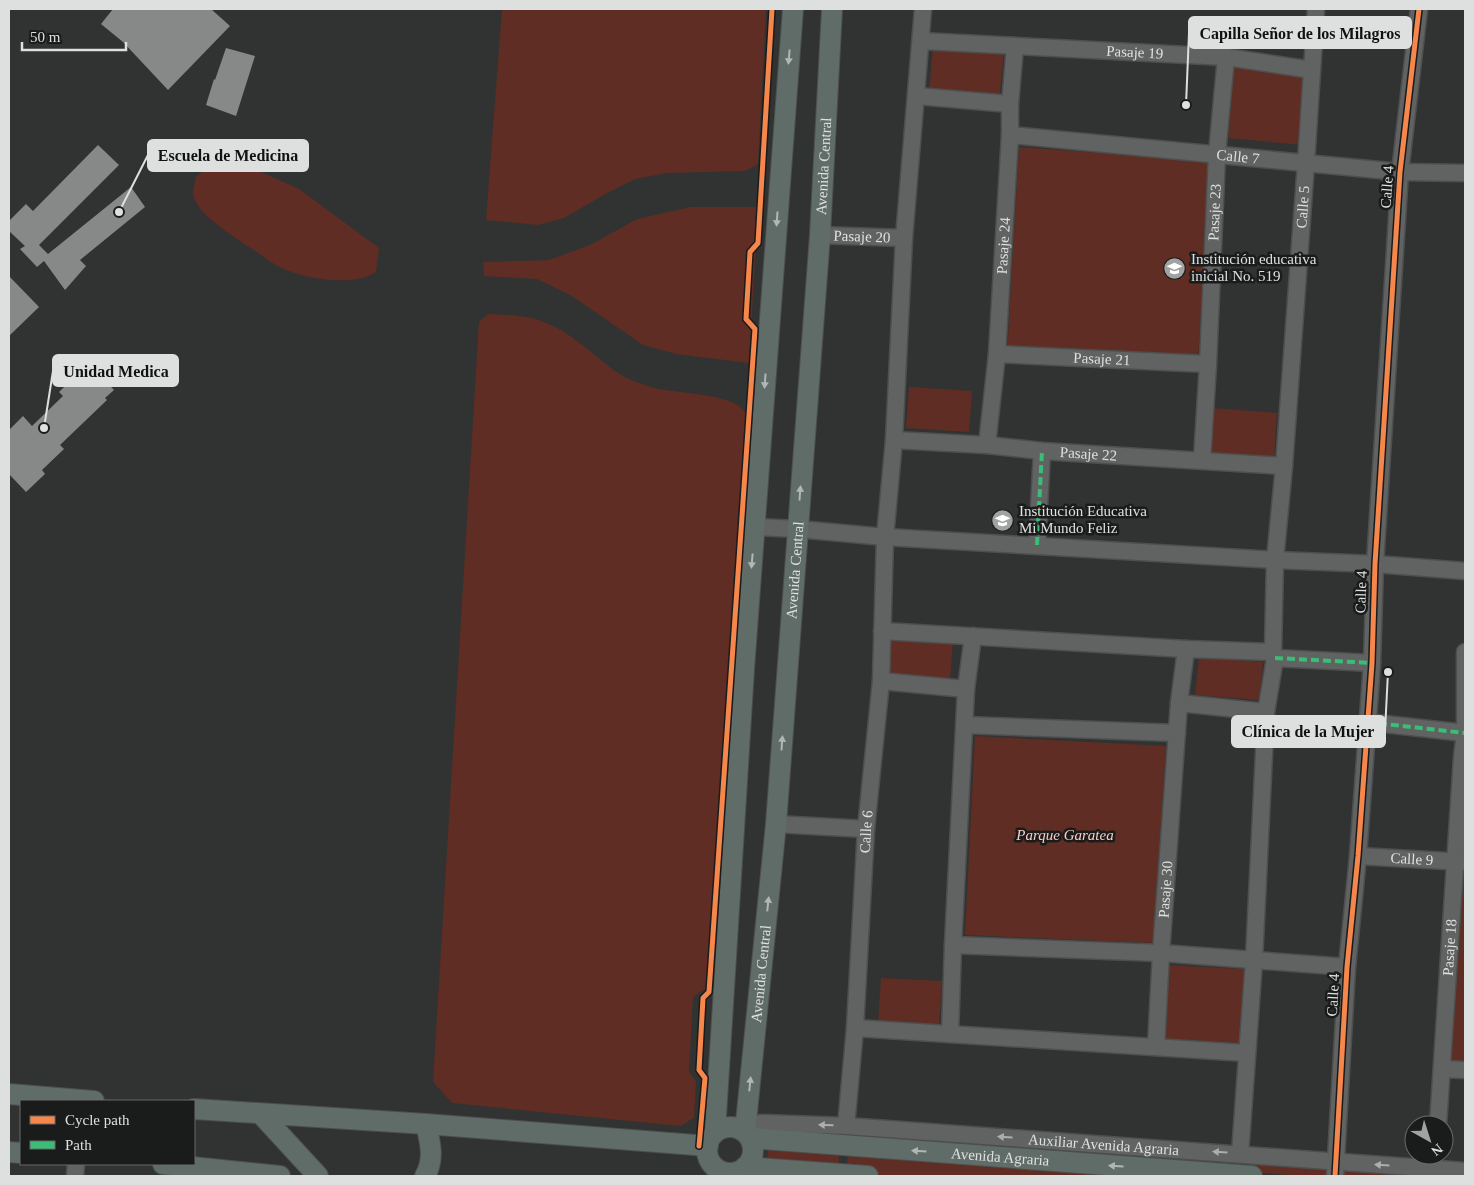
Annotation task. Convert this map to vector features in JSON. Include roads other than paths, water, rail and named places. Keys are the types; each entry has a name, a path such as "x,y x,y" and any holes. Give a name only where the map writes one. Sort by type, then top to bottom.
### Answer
{"main road":[{"path":"793,9 711,1139 708,1154 710,1161 716,1167 735,1172 868,1176"},
{"name":"Avenida Central","path":"747,1135 776,824 820,235 832,9"},
{"path":"9,1094 82,1100"},
{"path":"195,1109 426,1124 711,1139 722,1128 730,1127 738,1128 747,1135 753,1145 750,1161 735,1172"},
{"path":"260,1114 318,1176"},
{"path":"425,1176 430,1167 431,1146 426,1124"},
{"name":"Avenida Agraria","path":"747,1135 1252,1176"},
{"path":"173,1165 280,1176"}],"street":[{"name":"Calle 6","path":"846,1126 855,1028 866,829 881,681 885,537 894,440 904,238 923,9"},
{"name":"Calle 5","path":"1240,1154 1254,960 1266,712 1274,655 1275,560 1284,466 1316,9"},
{"name":"Calle 4","path":"1336,1169 1347,967 1358,856 1372,663 1375,564 1400,172 1419,9"},
{"name":"Pasaje 19","path":"921,41 1226,57 1312,70"},
{"name":"Pasaje 24","path":"987,445 997,354 1010,134 1010,104 1015,46"},
{"name":"Pasaje 23","path":"1202,460 1217,154 1226,57"},
{"path":"917,96 1010,104"},
{"name":"Calle 7","path":"1010,134 1400,172 1465,174"},
{"name":"Pasaje 20","path":"820,235 904,238"},
{"name":"Pasaje 21","path":"997,354 1208,364"},
{"name":"Pasaje 22","path":"894,440 1284,466"},
{"path":"1037,545 1042,451"},
{"path":"755,527 885,537 1275,560 1375,564 1465,571"},
{"path":"882,631 1186,649 1372,663"},
{"path":"950,1034 952,945 966,689 973,636"},
{"name":"Pasaje 30","path":"1156,1047 1178,704 1186,649"},
{"name":"Pasaje 18","path":"1439,1115 1460,861 1465,733 1465,652"},
{"path":"881,681 966,689"},
{"path":"1178,704 1266,712"},
{"path":"1368,722 1465,733"},
{"path":"965,724 1177,733"},
{"path":"776,824 866,829"},
{"name":"Calle 9","path":"1358,856 1460,861"},
{"path":"952,945 1161,953 1347,967"},
{"path":"855,1028 1247,1053"},
{"path":"1442,1069 1465,1070"},
{"name":"Auxiliar Avenida Agraria","path":"747,1135 760,1123 846,1126 1240,1154 1336,1169 1404,1164"},
{"name":"Auxiliar Avenida Agraria","path":"1445,1165 1465,1171"}],"place":[{"name":"Capilla Señor de los Milagros","path":"1186,105"},
{"name":"Escuela de Medicina","path":"119,212"},
{"name":"Institución educativa inicial No. 519","path":"1175,268"},
{"name":"Unidad Medica","path":"44,428"},
{"name":"Institución Educativa Mi Mundo Feliz","path":"1003,520"},
{"name":"Clínica de la Mujer","path":"1388,672"}],"park label":[{"name":"Parque Garatea","path":"1065,835"}]}
